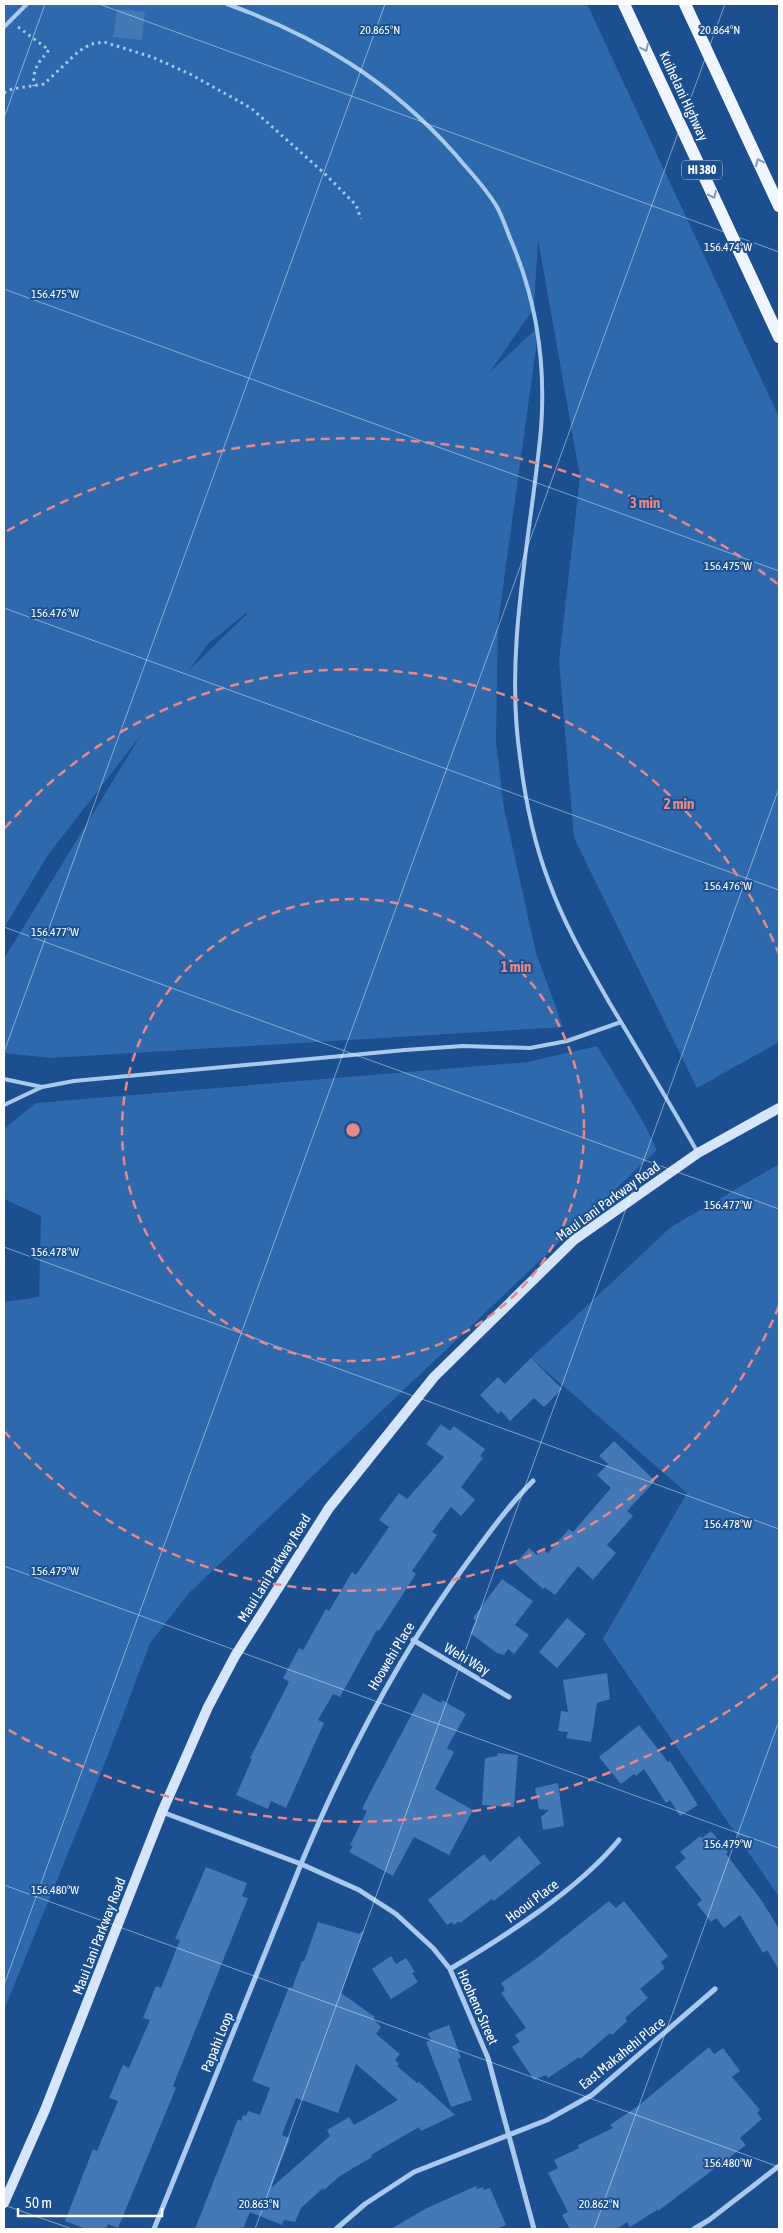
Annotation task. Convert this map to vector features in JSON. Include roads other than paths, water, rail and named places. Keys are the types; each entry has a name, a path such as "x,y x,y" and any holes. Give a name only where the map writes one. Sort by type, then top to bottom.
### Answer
{"main road":[{"name":"Kuihelani Highway","path":"624,4 779,337"},
{"path":"685,4 779,206"},
{"name":"Maui Lani Parkway Road","path":"4,2203 45,2110 162,1812 213,1699 235,1656 276,1588 329,1508 434,1377 574,1240 698,1153 779,1108"}],"street":[{"name":"Hoowehi Place","path":"301,1864 359,1735 413,1640 440,1598 480,1544 517,1498 534,1481"},
{"name":"Wehi Way","path":"413,1640 509,1697"},
{"name":"Hooheno Street","path":"162,1812 301,1864 358,1890 396,1914 433,1948 450,1970 488,2058 534,2229"},
{"name":"Hooui Place","path":"450,1970 499,1940 563,1892 607,1855 619,1840"},
{"name":"Papahi Loop","path":"154,2229 301,1864"},
{"name":"East Makahehi Place","path":"336,2229 365,2204 414,2172 547,2120 592,2095 715,1989"},
{"path":"694,2229 709,2220 779,2166"}],"lane":[{"path":"4,27 27,4"},
{"path":"227,4 270,20 317,42 360,69 401,100 438,135 472,174 497,207 516,252 530,291 538,334 542,379 541,425 517,642 515,693 519,756 530,814 548,880 573,938 698,1153"},
{"path":"4,1105 42,1087 84,1080 405,1050 464,1046 530,1048 567,1041 621,1022"},
{"path":"4,1079 42,1087"}]}
